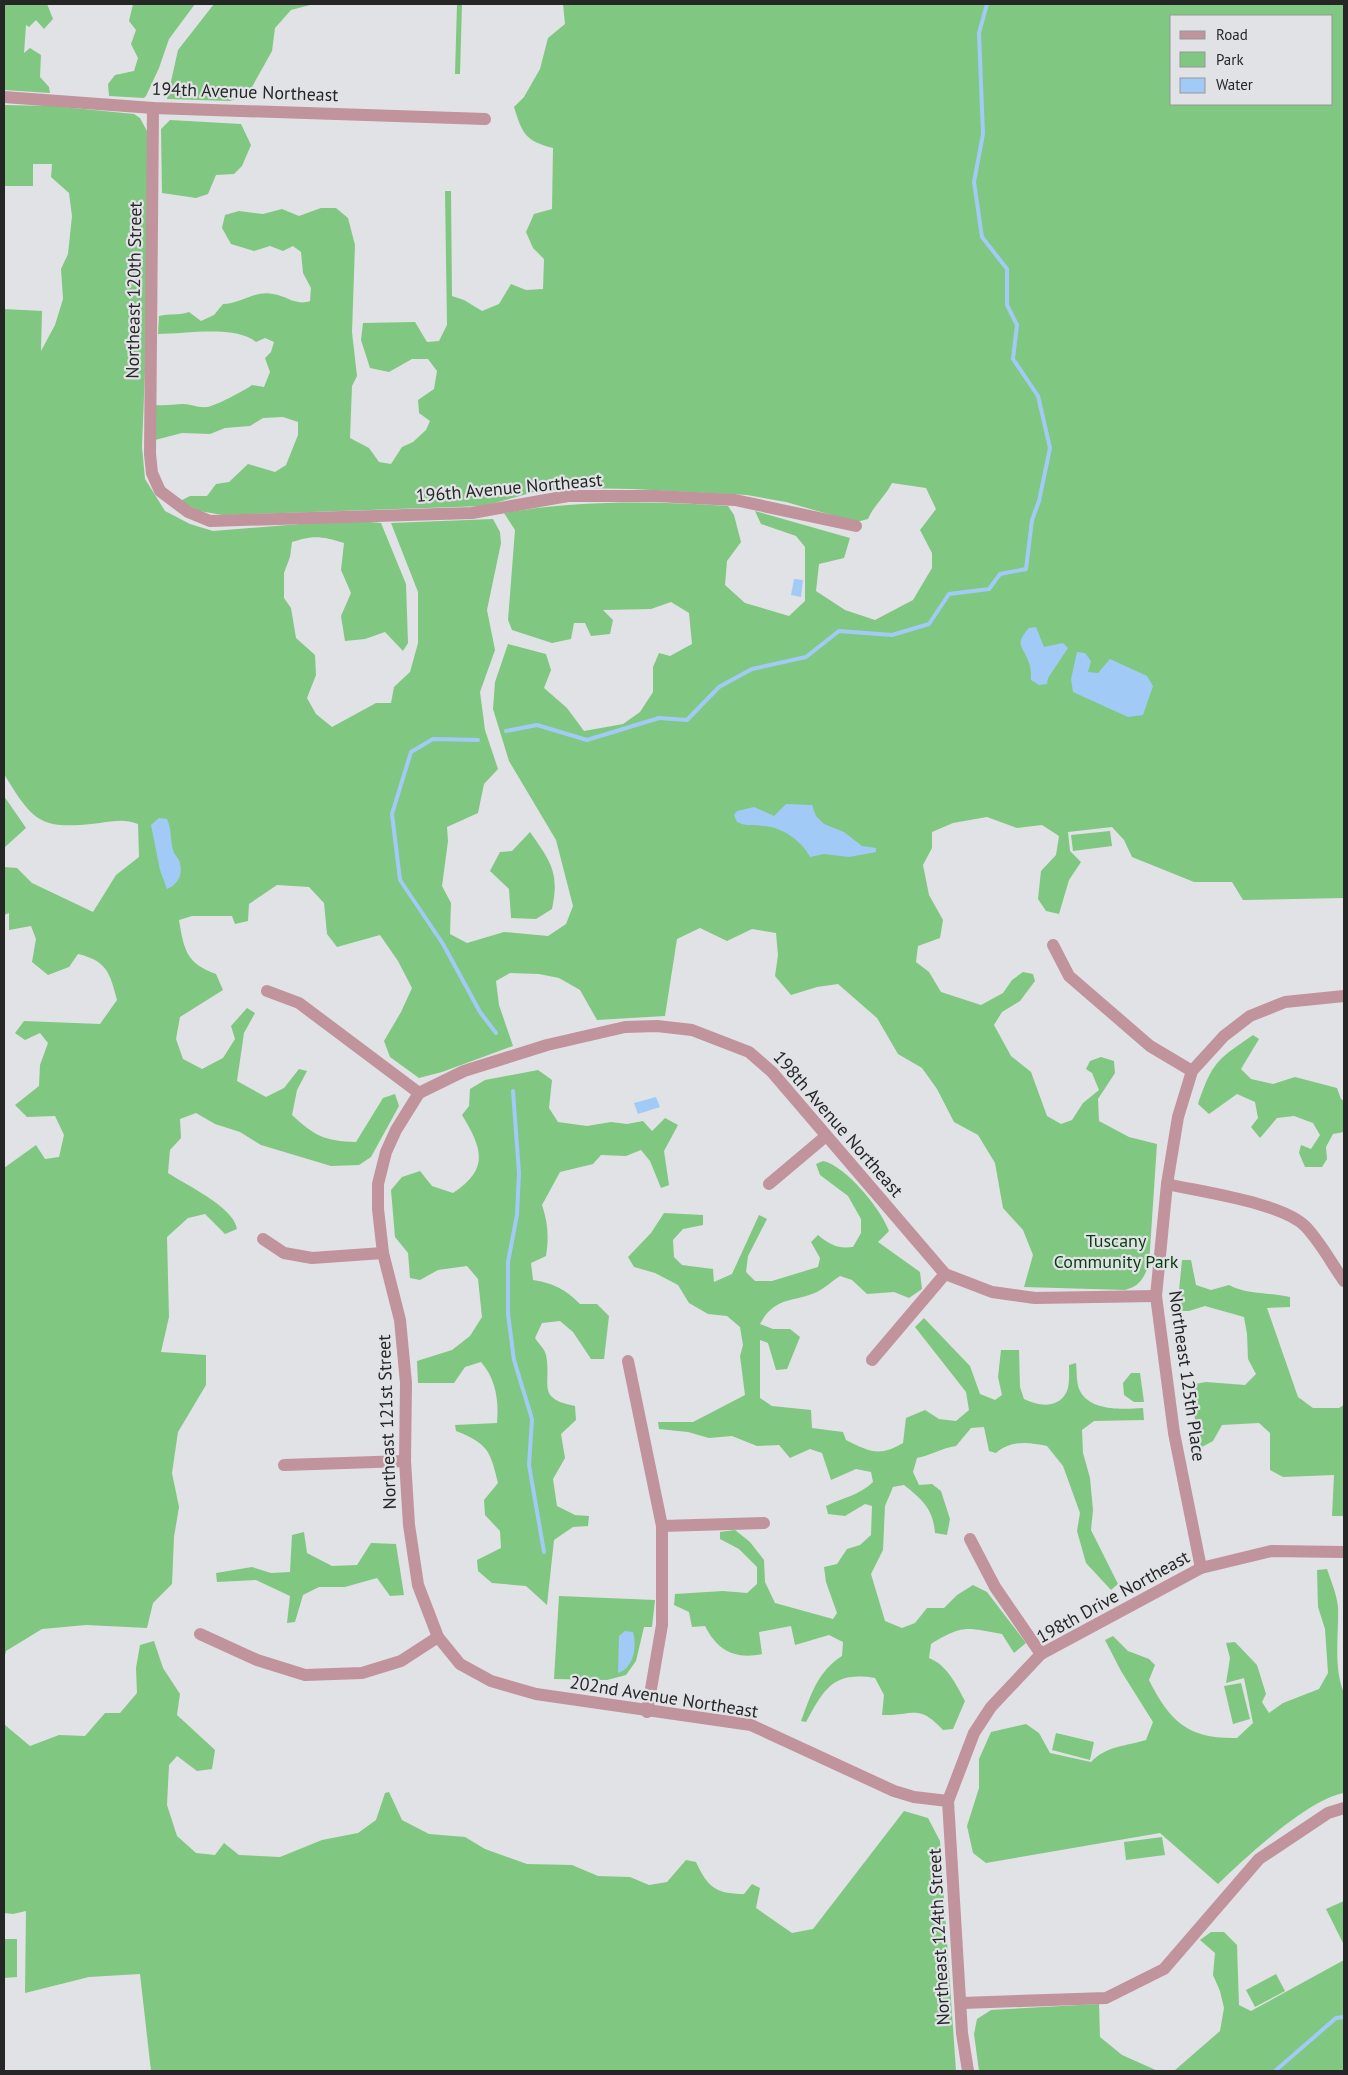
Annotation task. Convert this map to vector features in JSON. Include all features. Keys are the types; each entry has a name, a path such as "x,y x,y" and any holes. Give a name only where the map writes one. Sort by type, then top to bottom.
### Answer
{"street":[{"name":"194th Avenue Northeast","path":"4,97 153,108 485,119"},
{"name":"Northeast 120th Street","path":"152,473 150,454 153,108"},
{"name":"196th Avenue Northeast","path":"152,473 160,491 188,512 210,521 472,512 568,496 656,496 735,500 856,526"},
{"path":"1052,945 1069,976 1150,1046 1192,1071 1224,1036 1250,1016 1285,1002 1344,996"},
{"path":"267,990 299,1003 419,1093"},
{"name":"198th Avenue Northeast","path":"419,1093 464,1071 547,1045 625,1027 657,1026 692,1030 749,1052 772,1072 945,1274 992,1292 1035,1298 1156,1296"},
{"name":"Northeast 125th Place","path":"1192,1071 1178,1117 1167,1184 1156,1296 1174,1433 1201,1568"},
{"name":"Northeast 121st Street","path":"419,1093 396,1130 386,1152 378,1184 378,1209 383,1253 400,1320 406,1383 405,1461 408,1525 418,1585 438,1637"},
{"path":"769,1184 826,1136"},
{"path":"1167,1184 1268,1207 1292,1217 1306,1227 1344,1281"},
{"path":"263,1239 284,1253 312,1258 383,1253"},
{"path":"872,1360 945,1274"},
{"path":"628,1361 662,1526 662,1625 647,1712"},
{"path":"284,1465 405,1461"},
{"path":"662,1526 764,1523"},
{"path":"970,1539 995,1587 1041,1654"},
{"name":"198th Drive Northeast","path":"948,1801 974,1733 991,1706 1041,1654 1201,1568 1270,1551 1344,1552"},
{"path":"200,1634 257,1660 305,1676 362,1673 401,1661 438,1637"},
{"name":"202nd Avenue Northeast","path":"438,1637 460,1664 491,1681 536,1694 647,1712 751,1725 894,1791 914,1797 948,1801"},
{"name":"Northeast 124th Street","path":"948,1801 962,2003 962,2033 968,2071"},
{"path":"962,2003 1106,1998 1164,1969 1259,1858 1328,1813 1344,1808"}],"green space":[{"path":"4,4 47,4 53,19 44,29 36,20 29,27 26,25 24,53 30,48 41,55 40,77 49,87 50,93 4,90"},
{"path":"133,4 195,4 169,39 159,68 146,96 144,98 109,96 108,84 115,75 134,71 138,58 131,44 136,30 129,21"},
{"path":"214,4 329,4 310,5 291,10 275,28 272,51 248,94 230,101 167,99 178,50"},
{"path":"457,4 462,4 460,74 455,74"},
{"name":"Tuscany Community Park","path":"563,4 1344,4 1344,898 1243,900 1232,882 1194,882 1132,857 1124,840 1112,827 1068,832 1070,851 1081,862 1069,880 1059,914 1046,911 1038,899 1041,871 1056,855 1059,836 1042,825 1017,828 987,817 953,823 932,832 932,848 923,865 929,895 943,920 940,938 918,946 916,962 929,972 941,992 981,1005 1003,993 1012,980 1023,972 1033,974 1035,981 1020,1001 1002,1012 994,1025 1011,1056 1031,1072 1047,1116 1061,1124 1072,1120 1083,1103 1099,1090 1092,1073 1086,1069 1090,1061 1101,1057 1114,1061 1115,1073 1098,1099 1099,1121 1129,1137 1157,1144 1149,1264 1141,1281 1125,1290 1024,1287 1033,1255 1023,1230 1003,1208 995,1163 978,1135 954,1122 937,1089 922,1068 898,1054 877,1018 838,984 817,987 791,995 775,976 778,955 776,933 752,929 727,941 700,928 677,939 665,1016 597,1020 580,990 559,978 539,974 510,973 496,981 499,1005 513,1046 442,1072 419,1078 390,1057 384,1041 412,988 398,961 380,935 337,947 327,934 324,903 309,887 277,885 249,904 248,921 235,924 232,916 192,916 179,920 188,954 198,965 216,974 223,990 180,1017 176,1039 183,1059 202,1069 223,1058 235,1039 231,1026 247,1008 255,1013 244,1033 237,1081 266,1097 284,1088 299,1069 307,1071 297,1090 292,1115 314,1133 328,1139 356,1142 383,1098 395,1094 399,1106 371,1157 359,1165 331,1166 261,1145 240,1132 215,1124 196,1113 180,1119 181,1138 170,1150 168,1173 219,1205 234,1221 237,1229 225,1234 205,1214 188,1218 167,1237 169,1317 161,1352 206,1355 206,1385 178,1432 172,1473 179,1507 174,1537 172,1584 153,1603 147,1628 86,1625 42,1629 6,1651 4,1660 4,1168 36,1145 45,1159 59,1157 64,1135 55,1116 27,1117 15,1105 39,1086 40,1065 48,1043 40,1033 25,1040 15,1033 24,1021 100,1024 117,1000 106,969 95,960 78,954 69,967 48,975 32,962 36,939 31,926 9,930 9,913 4,915 4,867 17,868 32,883 93,912 116,875 139,857 138,824 119,821 64,825 41,820 23,803 4,774 4,309 42,311 41,351 55,325 63,299 61,269 68,254 72,216 69,193 51,177 52,164 33,164 33,186 4,186 4,105 53,106 134,114 140,118 148,133 147,320 142,447 145,479 165,511 190,524 213,531 349,520 381,523 406,584 408,643 403,651 385,632 365,639 345,641 341,616 351,593 341,570 344,543 318,537 292,542 290,557 284,573 284,598 291,608 296,638 315,655 316,675 307,698 316,714 332,727 376,703 391,703 394,687 410,672 418,643 418,592 391,523 493,519 500,532 501,543 487,610 495,650 480,692 485,730 498,769 484,784 478,813 447,827 448,841 442,886 451,903 450,934 467,943 504,932 548,936 566,924 573,906 556,840 509,761 493,709 495,682 508,644 546,654 551,670 544,688 567,708 584,731 623,724 640,712 653,692 653,667 659,653 670,656 692,644 689,613 671,602 651,609 603,610 613,620 610,634 591,636 585,623 574,623 571,639 552,643 512,630 508,620 515,530 504,513 560,506 616,503 728,506 734,515 741,542 727,561 725,585 745,603 789,616 805,601 805,547 796,536 761,524 755,511 850,538 844,558 819,564 816,591 845,610 875,620 913,600 932,568 932,553 920,530 936,509 926,488 892,483 868,519 856,522 786,502 747,495 632,489 578,488 534,492 484,506 223,515 199,511 180,501 190,496 207,496 216,484 229,482 248,464 275,472 286,465 298,435 298,422 283,417 263,418 250,426 225,428 210,434 182,433 155,440 156,405 183,404 207,407 229,398 252,385 264,387 270,372 265,358 271,352 274,342 265,338 256,342 247,337 223,332 158,334 159,316 189,312 201,321 214,315 223,304 266,293 278,295 296,302 310,301 311,288 303,273 301,252 293,246 283,251 270,246 254,251 231,244 222,228 225,215 239,211 263,214 282,209 299,216 321,208 336,208 348,218 355,245 352,332 357,376 352,386 350,438 369,448 379,462 391,464 402,447 413,442 426,430 430,421 419,413 418,400 434,389 437,371 428,359 412,359 389,372 370,368 361,340 363,323 415,322 427,342 439,341 447,325 445,191 451,191 452,296 464,300 482,311 499,304 511,284 526,290 543,289 544,259 533,248 526,232 534,214 552,209 553,148 536,142 526,135 522,130 514,107 524,97 540,69 548,38 565,24"},
{"path":"170,120 241,124 251,145 242,166 234,174 216,175 208,194 196,198 162,193 161,129"},
{"path":"4,796 26,828 5,847 4,847"},
{"path":"1110,831 1112,846 1073,851 1071,835"},
{"path":"530,832 552,867 555,885 552,909 536,919 511,918 509,889 490,871 500,852 512,851"},
{"path":"1253,1035 1259,1039 1241,1069 1251,1079 1273,1084 1295,1077 1337,1088 1341,1099 1344,1101 1344,1132 1333,1134 1326,1147 1327,1159 1322,1167 1305,1167 1299,1153 1301,1145 1311,1149 1320,1135 1313,1123 1294,1116 1277,1118 1260,1138 1251,1127 1258,1118 1255,1102 1237,1094 1209,1114 1198,1104 1208,1079 1218,1063 1231,1050"},
{"path":"538,1070 552,1080 549,1108 558,1122 587,1126 611,1122 627,1124 643,1121 652,1131 665,1118 678,1125 664,1151 669,1185 661,1188 650,1161 641,1150 626,1156 601,1155 593,1164 560,1172 542,1205 546,1218 547,1249 546,1256 531,1263 533,1280 558,1288 569,1294 580,1304 597,1304 609,1316 604,1359 591,1359 573,1332 560,1321 542,1323 535,1338 546,1355 550,1394 554,1399 575,1406 576,1420 561,1434 565,1458 553,1479 557,1506 575,1515 589,1516 588,1526 573,1527 554,1540 547,1605 526,1586 492,1583 478,1571 477,1560 501,1548 500,1531 485,1515 484,1500 498,1483 490,1455 481,1444 456,1431 455,1425 497,1423 497,1399 493,1383 481,1362 465,1367 454,1383 418,1383 417,1361 452,1350 470,1336 482,1317 478,1279 467,1266 438,1270 420,1280 410,1278 408,1253 395,1237 391,1190 402,1177 420,1171 432,1186 453,1193 465,1184 473,1175 479,1157 474,1138 462,1115 469,1106 470,1089 485,1080"},
{"path":"823,1161 842,1171 862,1190 879,1211 889,1231 878,1242 920,1272 922,1289 909,1298 894,1292 867,1294 852,1280 840,1276 817,1292 778,1304 766,1315 760,1324 773,1329 790,1329 800,1337 787,1369 776,1370 768,1343 760,1340 760,1398 772,1406 811,1410 812,1428 843,1432 846,1440 875,1451 888,1450 903,1443 906,1418 925,1410 939,1419 956,1421 969,1410 966,1392 915,1327 924,1318 970,1366 980,1394 995,1400 1002,1395 998,1377 1001,1350 1019,1350 1020,1387 1024,1399 1047,1405 1058,1402 1067,1390 1069,1365 1076,1363 1077,1381 1080,1391 1092,1403 1108,1408 1143,1408 1144,1420 1094,1421 1082,1430 1083,1453 1090,1478 1093,1510 1091,1530 1118,1584 1111,1590 1086,1563 1077,1531 1080,1513 1063,1466 1047,1446 1020,1443 1008,1446 996,1453 989,1451 984,1427 971,1428 956,1446 917,1458 913,1472 919,1485 932,1484 941,1491 950,1519 947,1535 935,1533 932,1517 917,1495 904,1485 893,1487 885,1506 883,1550 871,1574 885,1621 902,1628 915,1623 927,1608 944,1608 957,1595 973,1585 987,1592 1026,1643 1014,1653 1002,1634 965,1629 951,1633 931,1644 929,1658 946,1670 965,1701 953,1729 943,1730 927,1716 921,1714 882,1715 884,1695 875,1678 860,1677 849,1677 831,1685 824,1692 806,1722 801,1721 812,1693 826,1669 842,1656 843,1642 829,1635 795,1645 791,1626 759,1632 762,1654 743,1656 721,1647 705,1626 692,1627 689,1612 674,1605 675,1594 723,1591 747,1593 757,1584 757,1567 739,1549 720,1539 720,1532 735,1530 750,1542 764,1560 765,1582 775,1603 833,1619 837,1613 826,1582 824,1567 837,1564 847,1549 860,1545 871,1535 872,1506 865,1504 845,1516 828,1514 826,1506 857,1493 868,1486 873,1482 871,1472 856,1469 831,1480 822,1453 810,1449 790,1458 779,1445 757,1446 732,1436 709,1438 688,1432 659,1429 658,1422 693,1422 745,1395 740,1356 743,1345 740,1327 727,1316 708,1314 689,1303 678,1285 655,1273 634,1267 628,1257 651,1233 664,1213 703,1215 703,1225 683,1229 673,1240 674,1257 682,1265 713,1269 714,1282 732,1274 759,1215 767,1219 748,1256 746,1272 755,1281 772,1281 818,1267 820,1258 811,1242 818,1235 834,1246 853,1247 861,1233 861,1219 848,1196 820,1175 816,1164"},
{"path":"1182,1260 1191,1260 1196,1285 1211,1290 1229,1285 1251,1292 1290,1297 1290,1307 1267,1308 1298,1397 1313,1408 1339,1408 1344,1405 1344,1516 1332,1516 1334,1475 1283,1477 1270,1470 1270,1433 1259,1423 1222,1425 1213,1441 1200,1448 1189,1385 1206,1382 1245,1385 1256,1374 1248,1359 1244,1317 1205,1306 1189,1311 1177,1311"},
{"path":"1131,1373 1140,1373 1144,1402 1134,1402 1124,1395 1123,1383"},
{"path":"304,1532 307,1553 332,1566 357,1565 371,1543 396,1544 404,1595 390,1596 377,1578 345,1587 319,1587 303,1595 295,1622 287,1623 290,1596 256,1580 217,1582 216,1573 252,1567 271,1573 290,1572 292,1535"},
{"path":"1327,1569 1338,1607 1337,1651 1339,1673 1344,1693 1344,1793 1313,1806 1295,1818 1260,1845 1218,1884 1160,1833 986,1863 973,1853 967,1826 979,1788 979,1759 991,1732 1026,1724 1039,1733 1050,1753 1091,1762 1103,1753 1117,1747 1146,1740 1153,1722 1121,1671 1105,1640 1113,1636 1128,1651 1149,1659 1155,1665 1149,1680 1173,1717 1193,1731 1206,1735 1220,1738 1237,1738 1253,1723 1244,1678 1226,1683 1230,1658 1226,1643 1235,1642 1257,1665 1266,1694 1262,1702 1269,1713 1283,1703 1319,1689 1328,1673 1325,1629 1318,1607 1317,1570"},
{"path":"559,1596 655,1600 652,1627 644,1627 636,1661 626,1675 607,1680 554,1679"},
{"path":"154,1641 163,1668 180,1694 177,1715 215,1750 212,1769 197,1771 177,1756 169,1765 167,1805 177,1836 196,1853 215,1855 224,1843 239,1855 280,1857 322,1840 358,1833 376,1820 385,1793 389,1792 402,1820 429,1834 465,1837 485,1849 527,1864 572,1865 598,1876 630,1877 649,1885 667,1882 686,1860 696,1862 708,1883 719,1890 734,1894 744,1894 752,1884 760,1888 756,1908 792,1933 813,1929 904,1811 928,1818 940,1841 956,2071 151,2071 140,1974 89,1977 25,1993 26,1911 13,1914 4,1913 4,1690 5,1725 30,1746 59,1735 85,1736 105,1713 120,1713 137,1693 136,1668 140,1645"},
{"path":"1241,1683 1250,1719 1233,1724 1224,1686"},
{"path":"1056,1733 1094,1742 1090,1760 1052,1750"},
{"path":"1162,1837 1165,1855 1126,1860 1124,1842"},
{"path":"1344,1901 1344,1943 1343,1943 1326,1909"},
{"path":"1211,1932 1224,1932 1237,1945 1239,2005 1251,2011 1344,1960 1344,2071 1174,2071 1220,2031 1224,2008 1220,1991 1213,1975 1215,1953 1200,1940"},
{"path":"4,1939 17,1939 17,1977 4,1978"},
{"path":"1276,1974 1285,1991 1255,2007 1246,1990"},
{"path":"1099,2004 1100,2037 1122,2055 1158,2071 979,2071 974,2034 977,2019 991,2010"}],"water":[{"path":"794,579 803,580 801,597 791,595"},
{"path":"1036,627 1044,647 1063,643 1068,648 1048,678 1047,684 1039,685 1031,680 1030,665 1021,646 1024,634 1029,628"},
{"path":"1077,652 1085,653 1091,661 1088,672 1098,673 1110,659 1147,676 1153,686 1143,715 1128,717 1073,692 1071,679"},
{"path":"786,804 812,805 816,816 824,824 844,832 862,846 876,848 876,852 849,857 824,854 810,857 797,840 784,832 771,827 741,824 737,822 734,815 737,811 754,807 774,816"},
{"path":"159,818 167,819 173,850 181,868 181,872 174,885 167,889 160,870 151,825"},
{"path":"656,1097 660,1107 638,1114 634,1103"},
{"path":"625,1631 633,1632 635,1644 633,1656 628,1666 618,1673 619,1636"}],"waterway":[{"path":"506,731 537,725 587,740 659,718 687,720 719,687 752,669 806,657 839,631 892,635 929,624 949,594 989,589 1000,574 1026,569 1032,520 1039,501 1050,448 1038,396 1013,359 1017,325 1007,305 1007,269 982,237 974,182 983,134 979,33 987,4"},
{"path":"478,740 433,739 411,752 392,814 400,880 443,944 480,1012 496,1033"},
{"path":"513,1091 519,1173 517,1215 508,1262 508,1314 514,1360 532,1419 529,1465 544,1552"},
{"path":"1275,2071 1336,2018 1344,2017"}]}
